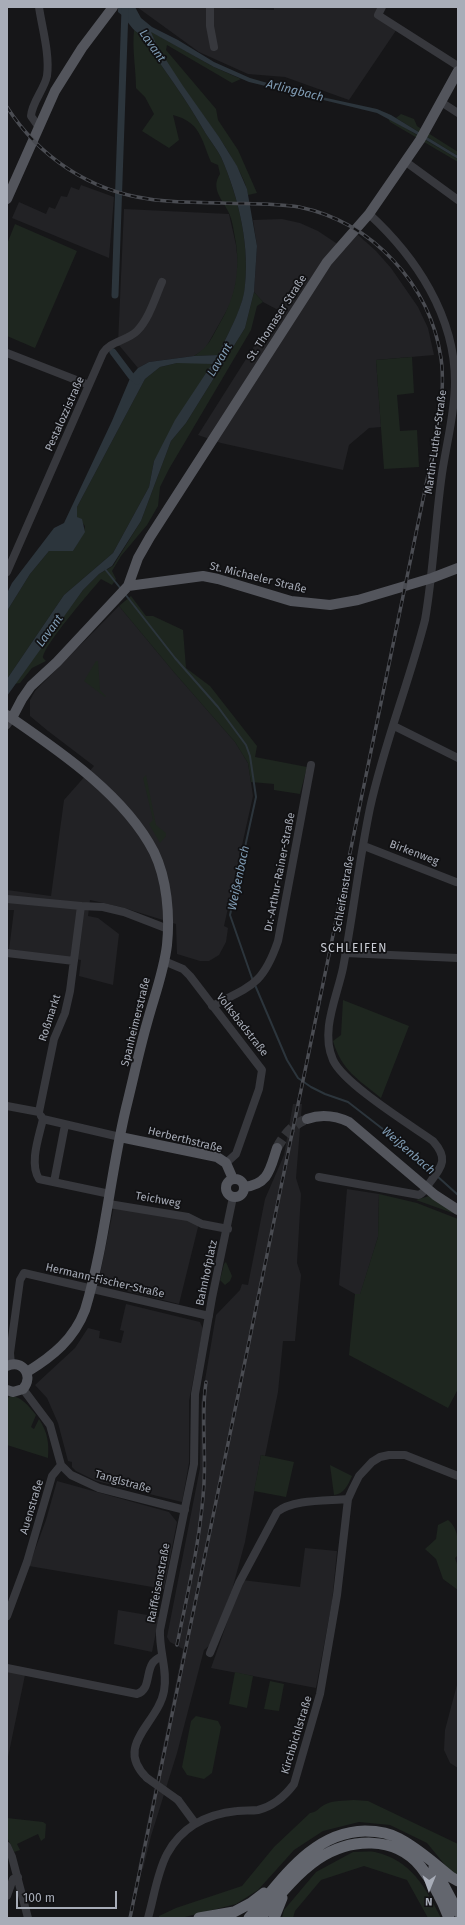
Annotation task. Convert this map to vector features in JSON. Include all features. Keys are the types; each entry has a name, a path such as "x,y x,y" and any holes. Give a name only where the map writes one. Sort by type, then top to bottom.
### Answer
{"highway":[{"path":"260,1918 305,1854 336,1836 353,1832 376,1831 399,1838 458,1881"},
{"path":"249,1918 281,1887 317,1860 333,1850 350,1844 365,1842 382,1844 406,1854 420,1866 431,1881 451,1916"},
{"path":"426,1857 440,1876 451,1916"},
{"path":"199,1918 230,1913 242,1909 281,1887"},
{"path":"274,1918 281,1887"}],"main road":[{"path":"7,198 55,91 82,48 109,11"},
{"name":"St. Thomaser Straße","path":"128,586 138,558 149,539 327,262 369,214 406,162 420,140 458,71"},
{"name":"St. Michaeler Straße","path":"128,586 203,576 218,579 292,602 330,605 358,600 432,578 458,568"},
{"path":"9,719 32,686 57,662 128,586"},
{"name":"Spanheimerstraße","path":"9,719 93,778 145,836 154,853 162,876 167,901 168,929 164,961 146,1026 120,1137 104,1237 81,1321 73,1334 54,1355 27,1372"},
{"path":"307,1119 328,1116 349,1122 429,1185 458,1210"},
{"name":"Herberthstraße","path":"120,1137 217,1157 226,1163 233,1179"},
{"path":"244,1187 256,1185 266,1177 277,1148"},
{"path":"233,1179 240,1181 244,1187 240,1195 233,1197 229,1195 226,1189 227,1183 233,1179"},
{"path":"7,1390 14,1392 23,1389 28,1381 27,1372 20,1366 9,1365"}],"street":[{"path":"38,126 31,116 31,111 44,85 47,67 40,7"},
{"path":"210,7 210,26 214,47"},
{"path":"382,7 378,15 458,66"},
{"path":"441,102 458,113"},
{"path":"406,162 458,200"},
{"name":"Martin-Luther-Straße","path":"369,214 409,255 428,286 444,320 453,356 455,382 452,413 441,481 432,578"},
{"name":"Pestalozzistraße","path":"7,572 106,349 136,332 144,322 162,282"},
{"path":"7,353 90,385"},
{"name":"Schleifenstraße","path":"429,1185 439,1172 442,1165 442,1156 433,1141 347,1078 334,1062 329,1049 328,1033 345,953 370,808 419,641 432,578"},
{"path":"394,726 458,758"},
{"name":"Dr.-Arthur-Rainer-Straße","path":"212,1006 248,988 260,978 271,961 278,941 311,765"},
{"name":"Birkenweg","path":"364,846 456,882"},
{"path":"7,899 81,906 103,906 124,912 168,929"},
{"name":"Roßmarkt","path":"38,1112 54,1039 65,1013 70,991 81,906"},
{"path":"7,953 74,962"},
{"path":"345,953 458,958"},
{"name":"Volksbadstraße","path":"164,961 183,968 262,1070 259,1089 236,1154 226,1163"},
{"path":"7,1106 38,1112 43,1119 120,1137"},
{"name":"Teichweg","path":"43,1119 36,1150 34,1171 39,1179 54,1182 109,1199 188,1217 202,1224"},
{"path":"54,1182 65,1125"},
{"path":"319,1177 413,1195 422,1194 429,1185"},
{"name":"Bahnhofplatz","path":"181,1310 209,1316 228,1229 233,1197"},
{"name":"Bahnhofplatz","path":"202,1224 228,1229"},
{"name":"Hermann-Fischer-Straße","path":"9,1365 19,1288 24,1273 181,1310"},
{"name":"Raiffeisenstraße","path":"195,1823 178,1800 147,1778 138,1767 134,1752 138,1739 156,1712 164,1692 165,1676 159,1642 160,1630 194,1464 194,1405 209,1316"},
{"path":"23,1389 50,1425 60,1465"},
{"name":"Kirchbichlstraße","path":"148,1918 167,1854 184,1831 195,1823 221,1813 258,1810 270,1806 285,1796 294,1784 320,1694 335,1609 348,1499 359,1476 365,1468 380,1457 389,1455 405,1455 458,1476"},
{"name":"Tanglstraße","path":"60,1465 71,1475 99,1488 185,1510"},
{"name":"Auenstraße","path":"7,1616 26,1562 52,1476 60,1465"},
{"path":"210,1653 238,1583 277,1512 282,1508 294,1504 348,1499"},
{"path":"7,1668 132,1694 143,1691 146,1686 151,1665 162,1656"},
{"path":"7,1846 18,1877 28,1918"},
{"path":"7,1896 13,1879 18,1877"}],"shaded area":[{"path":"137,7 206,7 274,10 274,7 384,7 378,17 397,29 349,100 285,77 248,74 199,52"},
{"path":"134,30 138,33 174,83 219,154 238,206 245,242 246,277 244,294 236,317 218,355 194,356 199,353 210,341 225,314 233,294 237,274 236,243 232,224 229,213 218,194 216,185 220,174 218,165 211,162 202,138 198,132 189,122 182,118 173,115 179,140 169,148 142,131 154,114 145,97 136,88 133,45"},
{"path":"150,31 214,67 241,79 232,83 167,45 166,50 216,109 218,120 238,150 257,193 248,195 243,179 229,153 177,79"},
{"path":"401,114 414,119 417,126 458,152 458,156 396,118"},
{"path":"388,118 458,159 458,162 390,122"},
{"path":"81,185 114,197 109,258 12,218 19,202 46,214 49,207 55,209 61,196 67,197 71,187 79,190"},
{"path":"124,209 229,214 236,245 238,263 237,279 231,303 205,349 194,356 149,362 138,368 118,344"},
{"path":"282,219 300,223 318,231 345,249 357,234 376,251 391,268 418,307 428,328 434,355 376,360 381,427 369,428 349,445 343,470 221,443 198,435 272,318 280,311 263,302 254,292 257,246 253,220"},
{"path":"15,224 77,251 35,348 7,336 7,244"},
{"path":"254,292 263,302 257,306 251,330 169,469 160,487 158,506 147,525 121,556 112,571 116,579 112,585 101,579 51,642 43,658 46,661 32,668 20,683 14,684 83,590 99,574 113,566 141,521 171,441 186,423 245,328"},
{"path":"412,357 414,393 397,395 400,431 417,430 419,467 384,469 376,360"},
{"path":"198,362 212,364 154,461 149,487 113,553 64,595 7,679 7,611 30,574 49,551 73,551 84,532 85,526 77,517 77,507 145,379 160,367 177,363"},
{"path":"131,596 146,616 153,616 183,630 186,668 210,686 257,746 255,757 307,767 300,794 274,790 274,784 251,782 248,763 235,742 119,606"},
{"path":"119,606 235,742 248,763 253,796 224,926 228,928 226,942 219,955 209,961 200,961 177,954 176,924 121,907 90,900 88,916 98,918 119,934 113,985 79,976 81,960 9,950 14,910 7,910 7,890 51,896 64,800 94,766 30,716 30,700 35,691"},
{"path":"96,661 98,661 100,690 106,696 105,697 84,681"},
{"path":"146,775 156,825 166,833 166,836 160,843 149,824 153,820 143,778"},
{"path":"343,1000 409,1026 381,1098 358,1080 346,1067 341,1060 333,1041 341,1035"},
{"path":"293,1104 302,1104 296,1178 301,1194 297,1263 301,1275 295,1341 283,1341 278,1392 265,1456 261,1455 245,1542 232,1590 211,1644 204,1650 177,1753 151,1836 143,1869 138,1868 183,1649 170,1642 167,1637 200,1468 201,1404 216,1315 240,1290 242,1284 248,1285 265,1199 284,1155"},
{"path":"347,1189 379,1194 378,1237 360,1295 355,1294 339,1285"},
{"path":"379,1194 417,1203 458,1219 458,1389 448,1408 349,1355 355,1294 360,1294 378,1237"},
{"path":"429,1196 458,1215 416,1200"},
{"path":"114,1206 200,1219 179,1304 98,1284"},
{"path":"226,1262 232,1276 230,1281 225,1285 220,1280 224,1264"},
{"path":"126,1304 200,1322 203,1329 189,1401 189,1463 182,1502 96,1481 76,1471 72,1467 72,1462 68,1461 58,1423 47,1398 35,1385 75,1348 88,1328 100,1331 99,1338 121,1343 124,1331 120,1330"},
{"path":"10,1396 14,1396 21,1400 36,1415 31,1427 34,1429 39,1419 47,1438 48,1458 7,1445 7,1399"},
{"path":"261,1455 294,1462 286,1497 254,1491"},
{"path":"330,1465 352,1476 343,1491 334,1495"},
{"path":"57,1481 169,1512 177,1522 164,1589 29,1566 46,1520"},
{"path":"448,1520 454,1527 457,1536 458,1555 455,1558 458,1567 458,1590 443,1579 436,1559 425,1549 436,1539 438,1525"},
{"path":"305,1548 337,1551 332,1602 316,1688 211,1668 242,1580 300,1587"},
{"path":"118,1610 159,1617 152,1652 114,1644"},
{"path":"7,1670 25,1675 7,1762"},
{"path":"235,1672 253,1676 247,1708 229,1704"},
{"path":"270,1681 284,1684 279,1711 264,1709"},
{"path":"458,1681 458,1768 450,1763 444,1750 445,1730"},
{"path":"196,1716 218,1721 221,1727 212,1773 204,1779 187,1775 182,1767 191,1721"},
{"path":"354,1800 368,1801 458,1844 458,1875 450,1871 427,1843 390,1825 359,1822 323,1831 294,1850 258,1890 236,1904 181,1918 159,1918 159,1916 176,1908 242,1886 274,1847 310,1813 315,1812 327,1803"},
{"path":"7,1818 43,1822 46,1824 45,1838 41,1841 38,1834 17,1844 20,1850 14,1852 7,1837"},
{"path":"353,1852 375,1852 388,1856 408,1868 423,1886 441,1918 428,1918 407,1880 364,1866 321,1880 295,1911 293,1918 282,1918 284,1910 316,1872"}],"water":[{"path":"118,7 135,7 141,18 152,27 178,40 214,62 250,78 299,92 377,109 391,115 458,156 458,159 377,113 249,82 214,67 151,32 157,46 237,166 247,189 257,246 254,292 245,328 186,423 171,441 141,521 112,566 99,574 83,590 7,696 7,679 64,595 113,553 149,487 154,461 175,420 212,364 177,363 160,367 145,379 77,507 77,517 82,519 85,532 73,551 49,551 30,574 7,611 7,593 12,583 54,528 64,523 112,421 131,376 138,368 149,362 194,356 218,355 236,317 244,293 246,276 245,241 238,206 221,157 174,83 138,33 118,12"}],"waterway":[{"path":"115,295 125,9"},
{"path":"113,352 131,376 137,381"},
{"name":"Weißenbach","path":"105,569 121,589"},
{"name":"Weißenbach","path":"125,594 175,658 218,707 246,745 250,756 256,797 230,915 253,981"},
{"name":"Weißenbach","path":"255,985 287,1060 298,1078 325,1094 348,1102 406,1147 433,1173"},
{"name":"Weißenbach","path":"437,1176 458,1195"}],"tunnel":[{"path":"277,1148 289,1130 307,1119"}],"railway":[{"path":"7,107 34,141 50,156 87,180 106,188 127,195 167,201 271,204 299,207 326,215 350,227 373,242 393,260 410,282 424,305 435,331 442,366 442,390 439,422 130,1918"},
{"path":"177,1645 194,1564 200,1524 204,1483 204,1407 206,1382"}],"district":[{"name":"SCHLEIFEN","path":"354,949"}],"water label":[{"name":"Lavant","path":"152,46"},
{"name":"Arlingbach","path":"295,91"},
{"name":"Lavant","path":"220,360"},
{"name":"Lavant","path":"50,631"}]}
